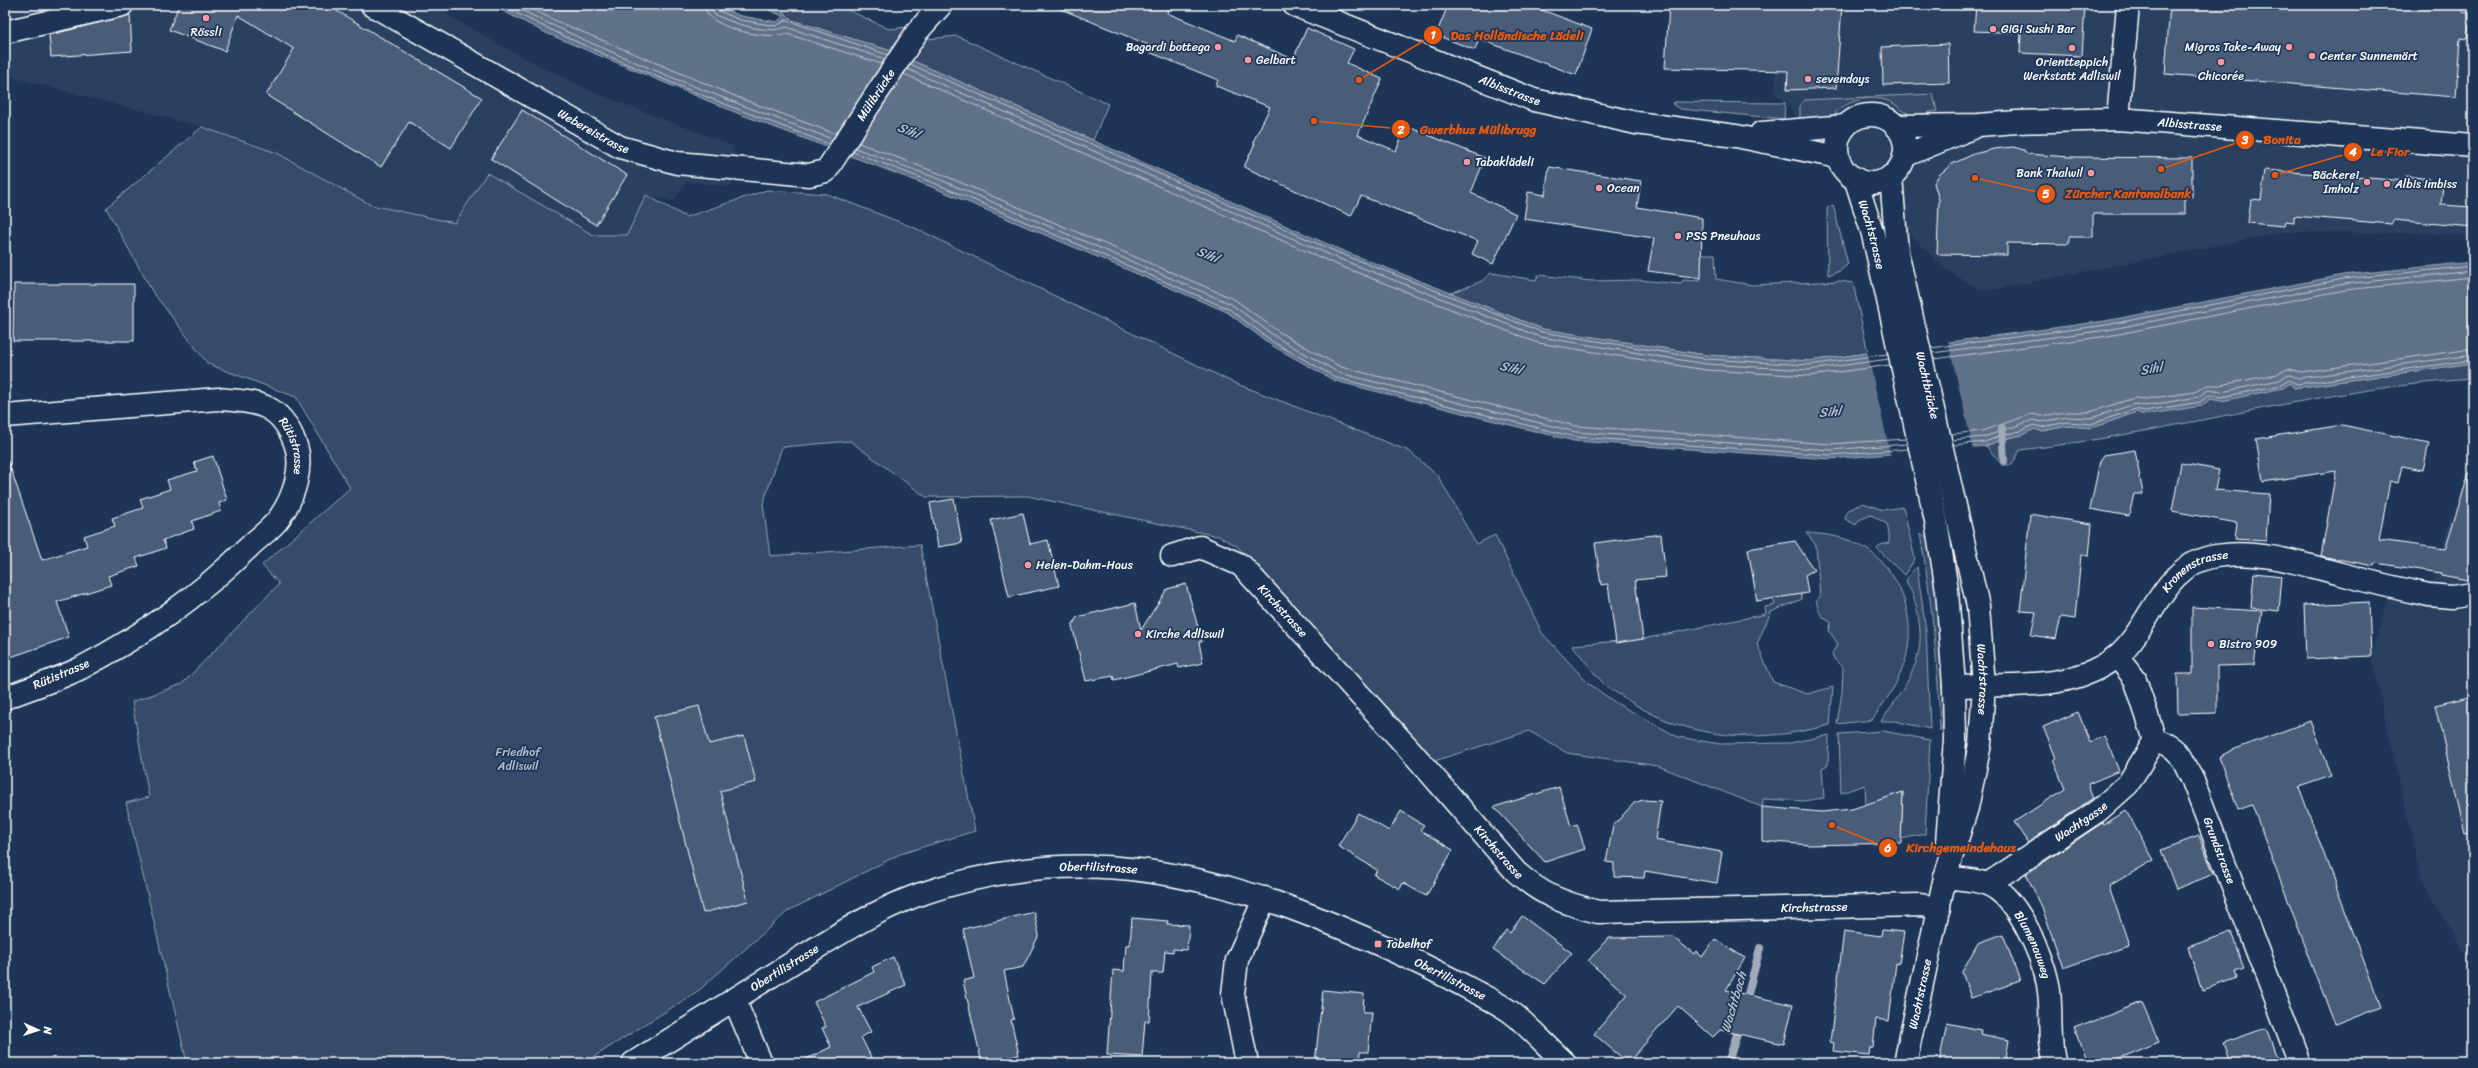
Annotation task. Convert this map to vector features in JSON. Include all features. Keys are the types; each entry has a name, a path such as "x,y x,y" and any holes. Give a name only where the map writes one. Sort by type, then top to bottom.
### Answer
{"street":[{"path":"5,32 122,5"},
{"name":"Webereistrasse","path":"372,5 620,147 647,156 677,163 809,176 826,171 835,158"},
{"name":"Mülibrücke","path":"835,158 917,32 940,5"},
{"name":"Albisstrasse","path":"1294,5 1534,100 1636,123 1736,136 1838,157"},
{"path":"2118,119 2128,5"},
{"path":"1870,115 1887,119 1896,126 1904,140 1904,156 1901,164 1891,176 1877,182 1862,181 1855,178 1845,169 1838,157 1838,141 1846,126 1861,116 1870,115"},
{"name":"Albisstrasse","path":"1896,126 1978,125 2016,122 2118,119 2473,146"},
{"name":"Albisstrasse","path":"1904,156 1978,125"},
{"name":"Albisstrasse","path":"1736,136 1846,126"},
{"name":"Wachtstrasse","path":"1891,176 1895,290"},
{"name":"Wachtstrasse","path":"1855,178 1872,231 1895,290"},
{"name":"Wachtbrücke","path":"1895,290 1949,480"},
{"name":"Wachtbrücke","path":"1895,290 1926,482"},
{"name":"Rütistrasse","path":"5,416 218,399 253,402 274,411 289,425 298,449 297,482 280,517 196,594 150,629 80,669 5,698"},
{"name":"Wachtstrasse","path":"1904,1063 1945,877 1967,808 1980,744 1984,685 1978,606 1949,480"},
{"name":"Wachtstrasse","path":"1926,482 1936,521 1947,590 1954,686 1955,740 1945,877"},
{"name":"Kirchstrasse","path":"1172,556 1200,547 1241,565 1411,751 1516,872 1534,888 1562,903 1598,912 1920,905 1939,908"},
{"name":"Kronenstrasse","path":"1954,686 2034,684 2062,680 2091,672 2117,656 2137,635 2170,580 2191,563 2217,556 2261,556 2429,595 2452,597 2473,594"},
{"path":"2117,656 2135,679 2155,740"},
{"name":"Wachtgasse","path":"1988,884 2099,810 2128,784 2155,740"},
{"name":"Grundstrasse","path":"2155,740 2167,744 2178,751 2193,781 2300,1063"},
{"name":"Obertilistrasse","path":"633,1063 841,933 918,895 1029,868 1082,865 1129,868 1198,880 1265,898 1310,914 1378,944 1493,1001 1515,1015 1565,1063"},
{"path":"1945,877 1988,884"},
{"name":"Blumenauweg","path":"1988,884 2011,903 2035,943 2048,984 2052,1050 2055,1063"},
{"path":"1246,1063 1233,994 1237,960 1265,898"},
{"path":"734,999 761,1063"}],"shaded area":[{"path":"5,5 430,5 513,52 595,93 734,146 732,186 687,182 673,201 646,195 627,235 593,235 487,173 455,223 371,205 277,153 247,141 202,127 5,75"},
{"path":"1780,5 2473,5 2473,236 2414,233 2286,232 1982,292 1940,265 1775,93"},
{"path":"2451,516 2473,522 2473,956 2461,949 2420,874 2371,656 2391,587 2429,595"}],"green space":[{"path":"777,5 837,5 889,29 909,27 927,39 957,36 1108,104 1093,140 888,50 792,20"},
{"path":"1933,94 1937,111 1910,114 1889,101 1872,98 1857,100 1849,103 1836,112 1831,118 1800,120 1800,104 1805,100"},
{"path":"1674,102 1785,103 1784,119 1680,109 1673,105"},
{"name":"Friedhof Adliswil","path":"202,127 277,153 371,205 455,223 487,173 593,235 627,235 646,195 686,217 767,190 827,194 915,228 1232,382 1409,451 1438,476 1476,544 1495,535 1542,633 1588,683 1616,703 1678,737 1720,744 1790,743 1829,735 1828,765 1822,768 1824,798 1803,801 1763,799 1762,807 1658,766 1567,753 1529,731 1431,762 1237,546 1218,536 1027,496 926,497 850,441 782,447 763,504 770,556 920,545 975,831 900,854 788,911 698,991 584,1063 187,1063 126,803 149,797 132,702 182,684 279,584 262,565 350,488 296,397 208,364 152,291 106,208"},
{"path":"1833,205 1848,264 1840,271 1828,275 1827,208"},
{"path":"1701,254 1715,254 1716,279 1752,285 1841,281 1853,283 1868,353 1809,361 1706,355 1543,329 1451,293 1482,281 1491,273 1536,280 1538,275 1592,281 1639,280 1681,284 1683,280 1700,281"},
{"path":"2473,363 2473,379 2416,384 2359,392 2133,433 2020,450 2012,465 2002,465 1986,446 2034,429 2042,431 2068,426 2092,428 2137,412 2210,399 2222,401 2290,383 2294,388"},
{"path":"1863,503 1883,510 1903,507 1915,559 1904,575 1877,548 1880,545 1889,543 1887,524 1871,515 1859,520 1856,525 1845,519 1847,511"},
{"path":"1806,533 1839,537 1857,544 1872,553 1885,566 1895,580 1903,596 1908,614 1908,650 1897,681 1872,720 1837,724 1842,692 1843,668 1834,659 1832,653 1838,644 1829,631 1831,622 1822,616 1816,600 1820,597 1816,545"},
{"path":"1920,534 1928,538 1940,639 1944,698 1943,719 1940,731 1934,632"},
{"path":"1917,567 1926,631 1930,729 1894,721 1881,721 1906,684 1918,652 1920,629 1914,598 1907,584 1908,577"},
{"path":"1801,594 1802,599 1771,612 1757,644 1773,682 1807,694 1833,687 1830,725 1804,731 1753,736 1728,735 1678,725 1654,715 1605,685 1596,676 1572,645 1643,639 1766,614 1765,607 1775,605 1773,598"},
{"path":"1883,731 1930,740 1925,834 1901,839 1903,792 1866,805 1865,785 1841,793 1839,734"}],"water":[{"name":"Sihl","path":"491,5 715,5 741,16 777,22 783,16 771,11 764,5 777,5 792,20 888,50 1341,250 1543,329 1706,355 1809,361 2105,321 2343,275 2473,262 2473,363 2294,388 2290,383 2283,388 2222,401 2210,399 2202,406 2143,415 2137,412 2092,428 2068,426 2042,431 2034,429 2022,435 2003,439 1986,446 1830,459 1574,441 1335,381 1271,345 1227,312 932,187 737,113 548,34"}],"pier":[{"path":"1948,340 1973,449 1891,457 1867,351"}],"building":[{"path":"179,5 327,5 482,98 451,148 409,122 381,167 266,95 294,49 238,15 225,51 169,30"},
{"path":"1051,5 1170,5 1167,13 1235,41 1237,35 1293,59 1307,28 1354,49 1347,63 1382,79 1358,135 1396,151 1406,126 1485,158 1471,193 1516,214 1493,264 1472,254 1478,241 1361,196 1351,216 1244,167 1255,143 1253,142 1270,107 1216,86 1218,80 1149,52 1151,46"},
{"path":"1448,5 1529,5 1592,29 1576,75 1479,39 1475,50 1436,35"},
{"path":"1669,5 1790,7 1790,5 1842,5 1836,88 1787,90 1788,71 1665,68"},
{"path":"1976,5 2085,5 2082,56 2020,53 2021,33 1974,31"},
{"name":"Center Sunnemärt","path":"2170,5 2463,5 2462,12 2469,13 2469,24 2467,39 2460,38 2456,97 2165,74"},
{"path":"130,15 132,51 51,57 49,35"},
{"path":"1948,44 1949,83 1883,85 1882,47"},
{"path":"522,110 627,175 596,225 491,159"},
{"path":"2013,147 2024,150 2027,154 2070,157 2192,158 2192,197 2185,197 2185,214 2093,214 2093,237 2069,237 2069,244 2007,243 2007,255 1937,254 1939,200 1934,183 1939,175 1952,164 1974,154 1994,149"},
{"path":"1549,167 1641,181 1637,207 1702,218 1701,278 1648,271 1654,238 1524,219 1528,192 1545,195"},
{"path":"2265,170 2406,181 2406,176 2430,179 2429,183 2443,184 2441,205 2473,207 2473,227 2393,220 2392,224 2294,216 2294,222 2285,221 2284,226 2248,223 2251,199 2261,200"},
{"path":"14,284 134,284 134,341 13,341"},
{"path":"2342,425 2429,443 2423,470 2402,466 2398,483 2390,481 2379,540 2445,549 2469,473 2473,473 2473,581 2441,575 2441,573 2375,563 2374,566 2321,556 2336,471 2263,482 2256,439"},
{"path":"2135,450 2143,494 2134,494 2129,516 2090,509 2100,461 2104,455"},
{"path":"213,456 227,500 219,503 221,511 192,521 194,529 163,540 166,548 136,558 139,566 108,576 111,585 57,602 69,637 5,659 5,461 8,461 42,560 87,546 84,536 115,526 112,518 143,508 140,499 170,489 167,480 197,471 194,462"},
{"path":"2181,463 2219,470 2215,490 2269,494 2266,541 2235,539 2237,523 2172,511"},
{"path":"954,499 962,543 938,547 930,503"},
{"name":"Helen-Dahm-Haus","path":"1023,513 1030,544 1048,540 1059,586 1009,597 991,520"},
{"path":"2030,514 2092,524 2089,556 2081,555 2075,619 2061,617 2056,639 2031,635 2036,612 2020,611"},
{"path":"1661,534 1666,577 1635,580 1643,639 1616,643 1608,584 1601,585 1595,543"},
{"path":"1795,541 1814,570 1805,575 1808,593 1757,601 1748,549"},
{"path":"2254,573 2282,576 2279,611 2251,608"},
{"name":"Kirche Adliswil","path":"1186,584 1202,642 1199,642 1203,663 1179,668 1178,664 1114,680 1113,676 1086,681 1072,626 1077,617 1135,603 1141,630 1167,589"},
{"path":"2369,602 2371,656 2306,659 2304,605"},
{"path":"2192,607 2262,611 2254,665 2217,666 2217,713 2178,714 2177,674 2192,674"},
{"path":"2473,696 2473,832 2465,833 2435,705"},
{"path":"699,706 709,744 744,736 756,782 720,791 748,901 703,913 654,717"},
{"path":"2078,712 2090,742 2105,736 2119,771 2088,784 2093,798 2028,843 2014,822 2065,789 2053,760 2056,758 2043,727"},
{"path":"2310,721 2331,776 2299,787 2381,1007 2335,1025 2252,805 2238,810 2219,757 2230,751"},
{"path":"1559,787 1571,826 1577,824 1585,849 1545,862 1494,807"},
{"path":"1903,792 1901,843 1810,845 1762,841 1762,807 1822,812 1852,809"},
{"path":"1643,800 1661,801 1655,840 1722,852 1717,883 1645,871 1644,878 1614,877 1614,863 1606,862 1613,826 1634,803"},
{"path":"1401,811 1424,825 1420,830 1453,850 1426,896 1403,883 1400,889 1374,875 1377,870 1338,846 1358,813 1389,831"},
{"path":"2126,811 2154,860 2109,886 2129,945 2063,968 2042,907 2026,874 2102,823 2103,825"},
{"path":"2199,836 2214,874 2176,889 2161,850"},
{"path":"1034,912 1039,935 1023,967 1004,971 1014,1019 1011,1020 1019,1055 982,1063 963,981 974,978 963,929"},
{"path":"1522,916 1572,953 1545,984 1493,950 1506,930 1510,933"},
{"path":"1132,918 1168,921 1167,924 1189,925 1187,950 1173,949 1173,952 1165,951 1163,973 1152,973 1149,1021 1145,1021 1142,1057 1107,1055 1113,970 1124,971 1126,945 1130,945"},
{"path":"1882,930 1904,932 1899,964 1896,963 1889,1021 1876,1019 1873,1047 1870,1047 1869,1055 1833,1051 1834,1043 1830,1042 1844,931 1881,936"},
{"path":"2231,932 2244,969 2235,972 2237,978 2202,990 2188,947"},
{"path":"2003,934 2020,981 1971,998 1962,972 1978,943"},
{"path":"1673,937 1694,954 1696,951 1702,957 1715,939 1745,958 1726,990 1793,1005 1784,1044 1720,1030 1713,1037 1678,1006 1628,1063 1594,1034 1627,995 1588,961 1608,938"},
{"path":"893,957 906,985 858,1007 871,1032 861,1037 874,1063 798,1063 831,1047 822,1028 826,1027 814,1002 874,972 872,967"},
{"path":"1323,990 1364,994 1363,1012 1372,1012 1368,1052 1360,1052 1359,1063 1315,1063"},
{"path":"2142,1002 2159,1042 2108,1063 2088,1063 2074,1029"},
{"path":"1947,1023 1981,1030 1980,1034 2009,1040 2005,1063 1939,1063"},
{"path":"2266,1028 2279,1063 2230,1063 2223,1043"}],"waterway":[{"name":"Wachtbach","path":"2002,428 2004,461"},
{"name":"Wachtbach","path":"1745,1005 1760,948"},
{"name":"Wachtbach","path":"1728,1063 1740,1024"}],"place":[{"name":"Rössli","path":"206,18"},
{"name":"GiGi Sushi Bar","path":"1993,29"},
{"name":"Bagordi bottega","path":"1218,47"},
{"name":"Migros Take-Away","path":"2289,47"},
{"name":"Orientteppich Werkstatt Adliswil","path":"2072,48"},
{"name":"Center Sunnemärt","path":"2312,56"},
{"name":"Gelbart","path":"1248,60"},
{"name":"Chicorée","path":"2221,62"},
{"name":"sevendays","path":"1808,79"},
{"name":"Das Holländische Lädeli","path":"1359,80"},
{"name":"Gwerbhus Mülibrugg","path":"1314,121"},
{"name":"Tabaklädeli","path":"1467,162"},
{"name":"Bonita","path":"2161,169"},
{"name":"Bank Thalwil","path":"2091,173"},
{"name":"Le Fior","path":"2275,175"},
{"name":"Zürcher Kantonalbank","path":"1975,178"},
{"name":"Bäckerei Imholz","path":"2367,182"},
{"name":"Albis Imbiss","path":"2387,184"},
{"name":"Ocean","path":"1599,188"},
{"name":"PSS Pneuhaus","path":"1678,236"},
{"name":"Helen-Dahm-Haus","path":"1028,565"},
{"name":"Kirche Adliswil","path":"1138,634"},
{"name":"Bistro 909","path":"2211,644"},
{"name":"Kirchgemeindehaus","path":"1832,825"},
{"name":"Tobelhof","path":"1378,944"}]}
